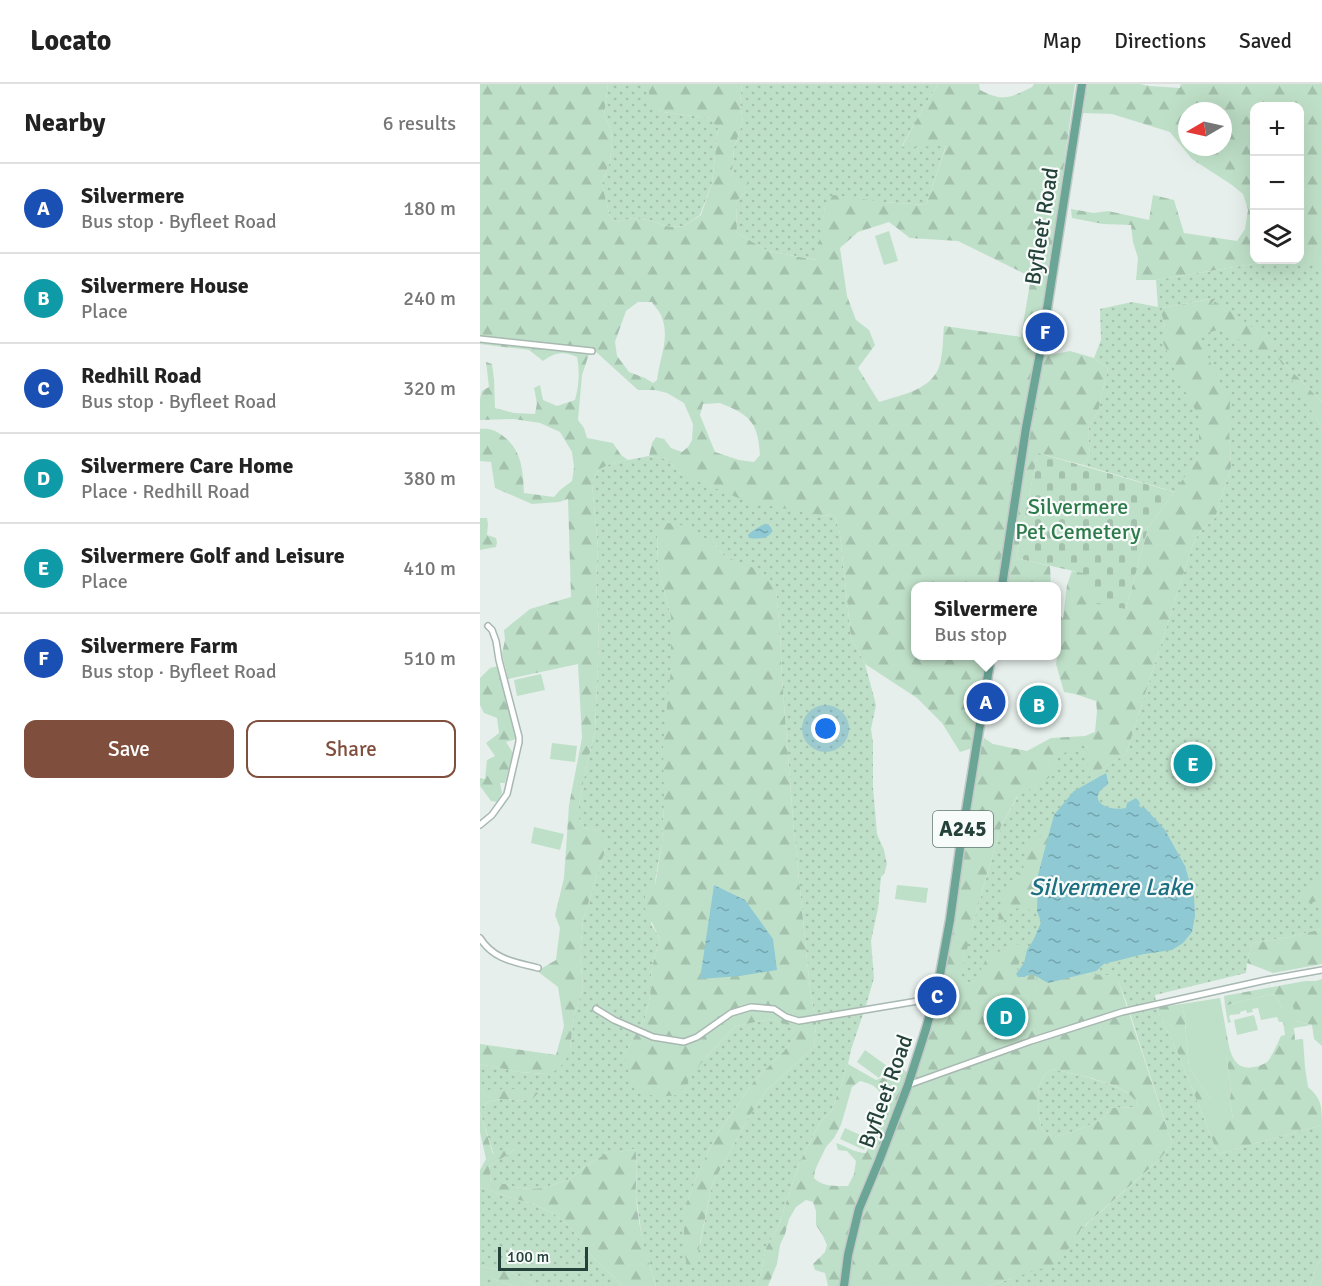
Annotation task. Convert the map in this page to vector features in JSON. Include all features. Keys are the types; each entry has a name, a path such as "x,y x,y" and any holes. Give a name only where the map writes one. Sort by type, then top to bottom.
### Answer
{"main road":[{"name":"Byfleet Road","path":"1003,582 1082,84"},
{"name":"Byfleet Road","path":"844,1286 848,1255 859,1209 908,1085 933,1002 950,920 990,660"}],"street":[{"path":"480,339 592,351"},
{"path":"480,825 492,814 507,794 519,742 496,641 488,626"},
{"path":"480,938 494,955 538,968"},
{"path":"908,1085 1031,1041 1122,1012 1322,970"},
{"path":"596,1009 653,1038 684,1042 697,1037 730,1013 751,1007 774,1009 786,1017 799,1021 918,1001 933,1002"}],"green space":[{"path":"480,84 608,84 604,115 611,130 612,142 610,161 602,184 610,217 618,222 633,218 670,227 684,226 701,215 712,183 718,128 709,118 662,112 649,104 649,84 742,84 740,103 743,121 734,148 732,175 749,182 746,191 736,202 737,233 768,251 816,260 825,208 833,195 926,205 946,146 902,147 938,84 979,84 980,90 995,96 1006,97 1018,94 1034,84 1075,84 1048,266 1040,349 1050,355 1070,351 1094,358 1108,368 1098,412 1089,425 1090,455 1083,465 1038,453 1016,558 1050,566 1051,582 911,582 911,660 990,660 977,747 982,747 984,738 993,744 1027,751 1051,738 1085,736 1095,732 1096,701 1064,692 1056,664 1057,660 1061,660 1061,616 1063,619 1067,585 1072,571 1075,572 1080,552 1126,609 1148,528 1199,457 1199,417 1181,384 1163,342 1165,327 1162,308 1216,298 1211,304 1219,303 1274,343 1266,358 1222,328 1200,336 1230,402 1231,467 1215,518 1199,533 1193,544 1126,754 1088,777 1088,748 1084,745 1054,757 1055,774 1017,797 1001,826 973,923 960,980 967,983 976,980 987,957 1016,944 1026,948 1015,977 1034,974 1035,986 1036,974 1068,978 1083,974 1109,975 1119,983 1172,1143 1160,1159 1081,1229 1070,1247 1055,1264 989,1286 828,1286 825,1273 815,1270 813,1264 825,1252 827,1245 816,1225 816,1211 813,1202 806,1200 796,1207 789,1219 780,1245 777,1264 768,1286 756,1286 766,1248 778,1227 799,1164 820,1122 832,1110 848,1064 876,1080 882,1078 890,1067 904,1070 910,1075 939,980 976,747 960,752 942,723 917,698 865,664 851,638 840,534 835,516 748,502 679,473 667,459 649,456 656,437 664,439 671,448 682,452 688,447 692,440 693,424 684,403 667,393 638,390 595,351 589,354 582,375 578,420 587,438 613,443 621,455 628,460 612,463 598,470 592,483 598,548 596,579 599,637 595,731 579,805 579,819 584,828 597,830 604,834 606,847 583,920 580,954 583,988 574,1015 570,1049 565,1062 555,1071 544,1074 519,1072 480,1064 480,1044 556,1055 564,1026 558,987 537,971 556,960 560,928 555,915 564,878 569,805 582,738 578,664 508,679 502,654 505,640 504,630 530,609 571,597 568,499 532,504 495,488 491,462 480,461 480,429 490,429 503,436 518,454 524,493 554,497 572,481 574,467 572,452 560,432 540,423 514,419 480,420 482,391 489,387 486,362 492,364 495,408 514,413 535,414 537,403 534,388 540,385 543,400 557,406 575,400 579,379 577,357 560,353 543,361 529,350 480,344","holes":["889,222 910,238 958,241 1031,277 1021,337 944,326 940,364 931,380 906,394 879,402 858,368 875,345 869,330 856,320 847,296 840,248 858,232","638,302 652,302 664,326 664,342 657,380 653,383 629,372 617,356 615,342 626,311","720,403 745,416 754,427 760,455 754,462 715,452 700,415 703,404","1053,1069 1102,1081 1126,1092 1134,1099 1138,1107 1109,1108 1104,1117 1099,1120 1054,1137 1042,1130 1039,1114 1039,1088 1046,1074","860,1081 870,1084 877,1088 885,1104 879,1115 872,1119 866,1153 854,1151 836,1143 838,1150 847,1151 856,1161 854,1174 848,1186 825,1184 814,1178 815,1170 826,1147 841,1125 852,1087"]},
{"path":"608,84 649,84 649,103 662,112 710,118 718,128 712,183 700,215 684,226 670,227 633,218 618,222 610,217 602,184 610,161 612,142 611,130 604,115"},
{"path":"742,84 938,84 902,146 946,145 926,205 885,202 825,208 817,260 768,251 737,233 736,202 746,191 732,175 734,148 743,121 740,103"},
{"path":"1087,84 1140,84 1180,88 1181,84 1322,84 1322,262 1304,262 1304,102 1250,102 1250,264 1253,264 1156,280 1136,280 1138,258 1131,225 1103,224 1072,218 1071,209 1094,213 1108,211 1149,220 1153,195 1174,200 1184,233 1237,241 1245,229 1248,210 1243,194 1190,156 1232,156 1232,102 1178,102 1178,142 1170,132 1112,114 1083,113"},
{"path":"889,231 898,261 884,265 875,236"},
{"path":"1322,262 1322,402 1280,359 1322,428 1322,929 1252,943 1246,973 1155,995 1157,1010 1178,1053 1218,1154 1322,1125 1322,1258 1310,1286 989,1286 1013,1278 1048,1259 1160,1159 1172,1143 1119,983 1109,976 1083,974 1024,988 981,979 955,986 1001,826 1034,768 1060,746 1081,743 1088,748 1089,776 1126,754 1193,544 1199,533 1215,518 1231,467 1226,400 1189,333 1215,298 1162,308 1168,339 1174,352 1176,370 1203,416 1199,457 1175,492 1083,465 1090,455 1089,425 1098,412 1108,368 1094,358 1101,340 1100,309 1132,302 1158,307 1156,280 1253,264"},
{"path":"1277,356 1322,402 1322,428"},
{"name":"Silvermere Pet Cemetery","path":"1038,453 1174,492 1148,528 1126,609 1092,603 1091,575 1016,558"},
{"path":"649,456 667,459 679,473 820,515 835,516 840,534 851,638 865,664 876,705 871,729 873,787 877,834 887,864 881,877 878,908 871,941 874,978 832,1110 820,1122 799,1164 778,1227 766,1248 756,1286 656,1286 643,1245 636,1195 637,1158 635,1149 608,1152 570,1179 543,1188 529,1189 490,1183 489,1166 515,1149 509,1148 494,1155 480,1109 495,1100 525,1101 489,1090 480,1090 480,1064 519,1072 544,1074 570,1049 574,1015 583,988 580,954 583,920 606,847 597,830 584,828 579,819 579,805 595,731 599,637 596,579 598,548 592,483 598,470 612,463","holes":["657,530 713,543 724,556 740,563 776,591 793,820 810,989 816,1024 814,1047 766,1091 747,1120 712,1185 700,1245 684,1209 701,1166 718,1133 754,1081 795,1037 792,1026 772,1019 736,1026 705,1058 625,1053 645,1018 650,997 652,967 660,939 651,924 662,844 671,669 671,617 658,567"]},
{"path":"480,518 487,518 487,535 496,538 496,547 480,550"},
{"path":"662,522 686,526 713,543 724,556 761,571 771,580 776,591 793,820 810,989 816,1024 814,1047 766,1091 747,1120 712,1185 695,1267 687,1265 684,1250 684,1209 701,1166 718,1133 754,1081 795,1037 792,1027 772,1019 736,1026 705,1058 678,1095 657,1097 635,1090 629,1075 625,1053 645,1018 650,997 652,967 660,939 645,909 645,895 655,885 662,844 663,745 671,669 671,617 658,567 657,530"},
{"path":"498,666 516,739 506,742 513,753 505,783 500,783 502,793 497,802 491,801 480,786 480,778 485,779 487,760 495,756 486,743 499,733 497,718 484,713 480,705 480,678 490,668"},
{"path":"541,674 545,690 517,696 514,680"},
{"path":"552,743 577,746 575,762 550,759"},
{"path":"534,827 564,834 560,850 531,843"},
{"path":"1045,828 1059,828 1040,905 1033,911 1019,908 1006,914 1000,937 995,936 1006,891 1016,883 1017,875 1023,869 1029,843 1040,837"},
{"path":"1322,876 1322,899 1311,903 1305,902 1304,894"},
{"path":"897,885 928,888 926,903 895,899"},
{"path":"1322,929 1322,964 1273,973 1247,963 1252,943"},
{"path":"1322,979 1322,1046 1314,1039 1312,1025 1296,1021 1283,1009 1274,994 1225,1006 1224,996"},
{"path":"1274,994 1283,1009 1293,1006 1296,1021 1312,1025 1294,1028 1290,1022 1279,1022 1277,1017 1261,1020 1258,1008 1252,1009 1253,1012 1247,1013 1246,1010 1240,1014 1230,1015 1231,1022 1228,1023 1225,1006"},
{"path":"1220,998 1226,1030 1226,1057 1231,1084 1230,1100 1233,1119 1214,1124 1206,1110 1211,1100 1189,1067 1182,1004"},
{"path":"1182,1004 1189,1067 1211,1100 1233,1119 1230,1100 1231,1084 1226,1057 1226,1030 1230,1050 1236,1062 1246,1068 1255,1067 1269,1060 1281,1036 1285,1035 1283,1021 1290,1021 1294,1028 1295,1040 1303,1039 1308,1087 1316,1095 1320,1104 1322,1125 1218,1154 1178,1053 1157,1010 1157,1007"},
{"path":"1254,1015 1258,1030 1237,1035 1234,1020"},
{"path":"865,1050 887,1066 879,1078 857,1062"},
{"path":"1053,1069 1088,1077 1127,1092 1135,1099 1138,1107 1109,1108 1104,1117 1099,1120 1054,1137 1042,1130 1038,1105 1042,1080"},
{"path":"480,1090 530,1090 538,1093 526,1100 495,1100 480,1109"},
{"path":"480,1112 493,1154 516,1148 489,1166 490,1182 494,1184 529,1189 543,1188 570,1179 608,1152 635,1149 639,1218 656,1286 623,1286 591,1255 572,1229 553,1213 480,1187 480,1170 486,1159 480,1132"},
{"path":"845,1128 869,1139 864,1150 840,1139"},
{"path":"480,1187 553,1213 572,1229 591,1255 623,1286 536,1286 511,1272 480,1266"},
{"path":"1322,1258 1322,1286 1310,1286 1317,1266"},
{"path":"480,1266 511,1272 536,1286 513,1286 491,1278 480,1278"},
{"path":"480,1278 491,1278 513,1286 480,1286"}],"water":[{"path":"768,524 772,529 769,535 763,538 749,538 748,535 751,532"},
{"name":"Silvermere Lake","path":"1106,773 1107,785 1098,796 1101,804 1122,809 1136,798 1140,803 1139,806 1145,808 1165,830 1185,866 1194,896 1195,916 1192,932 1183,943 1172,950 1104,964 1096,971 1048,983 1032,974 1018,977 1016,974 1024,963 1027,950 1041,922 1037,911 1038,875 1054,815 1074,791"},
{"path":"714,885 745,900 773,939 777,970 700,979"}],"place":[{"name":"Silvermere Farm","path":"1045,332"},
{"name":"Silvermere","path":"986,702"},
{"name":"Silvermere House","path":"1039,705"},
{"name":"Silvermere Golf and Leisure","path":"1193,764"},
{"name":"Redhill Road","path":"937,996"},
{"name":"Silvermere Care Home","path":"1006,1017"}]}
